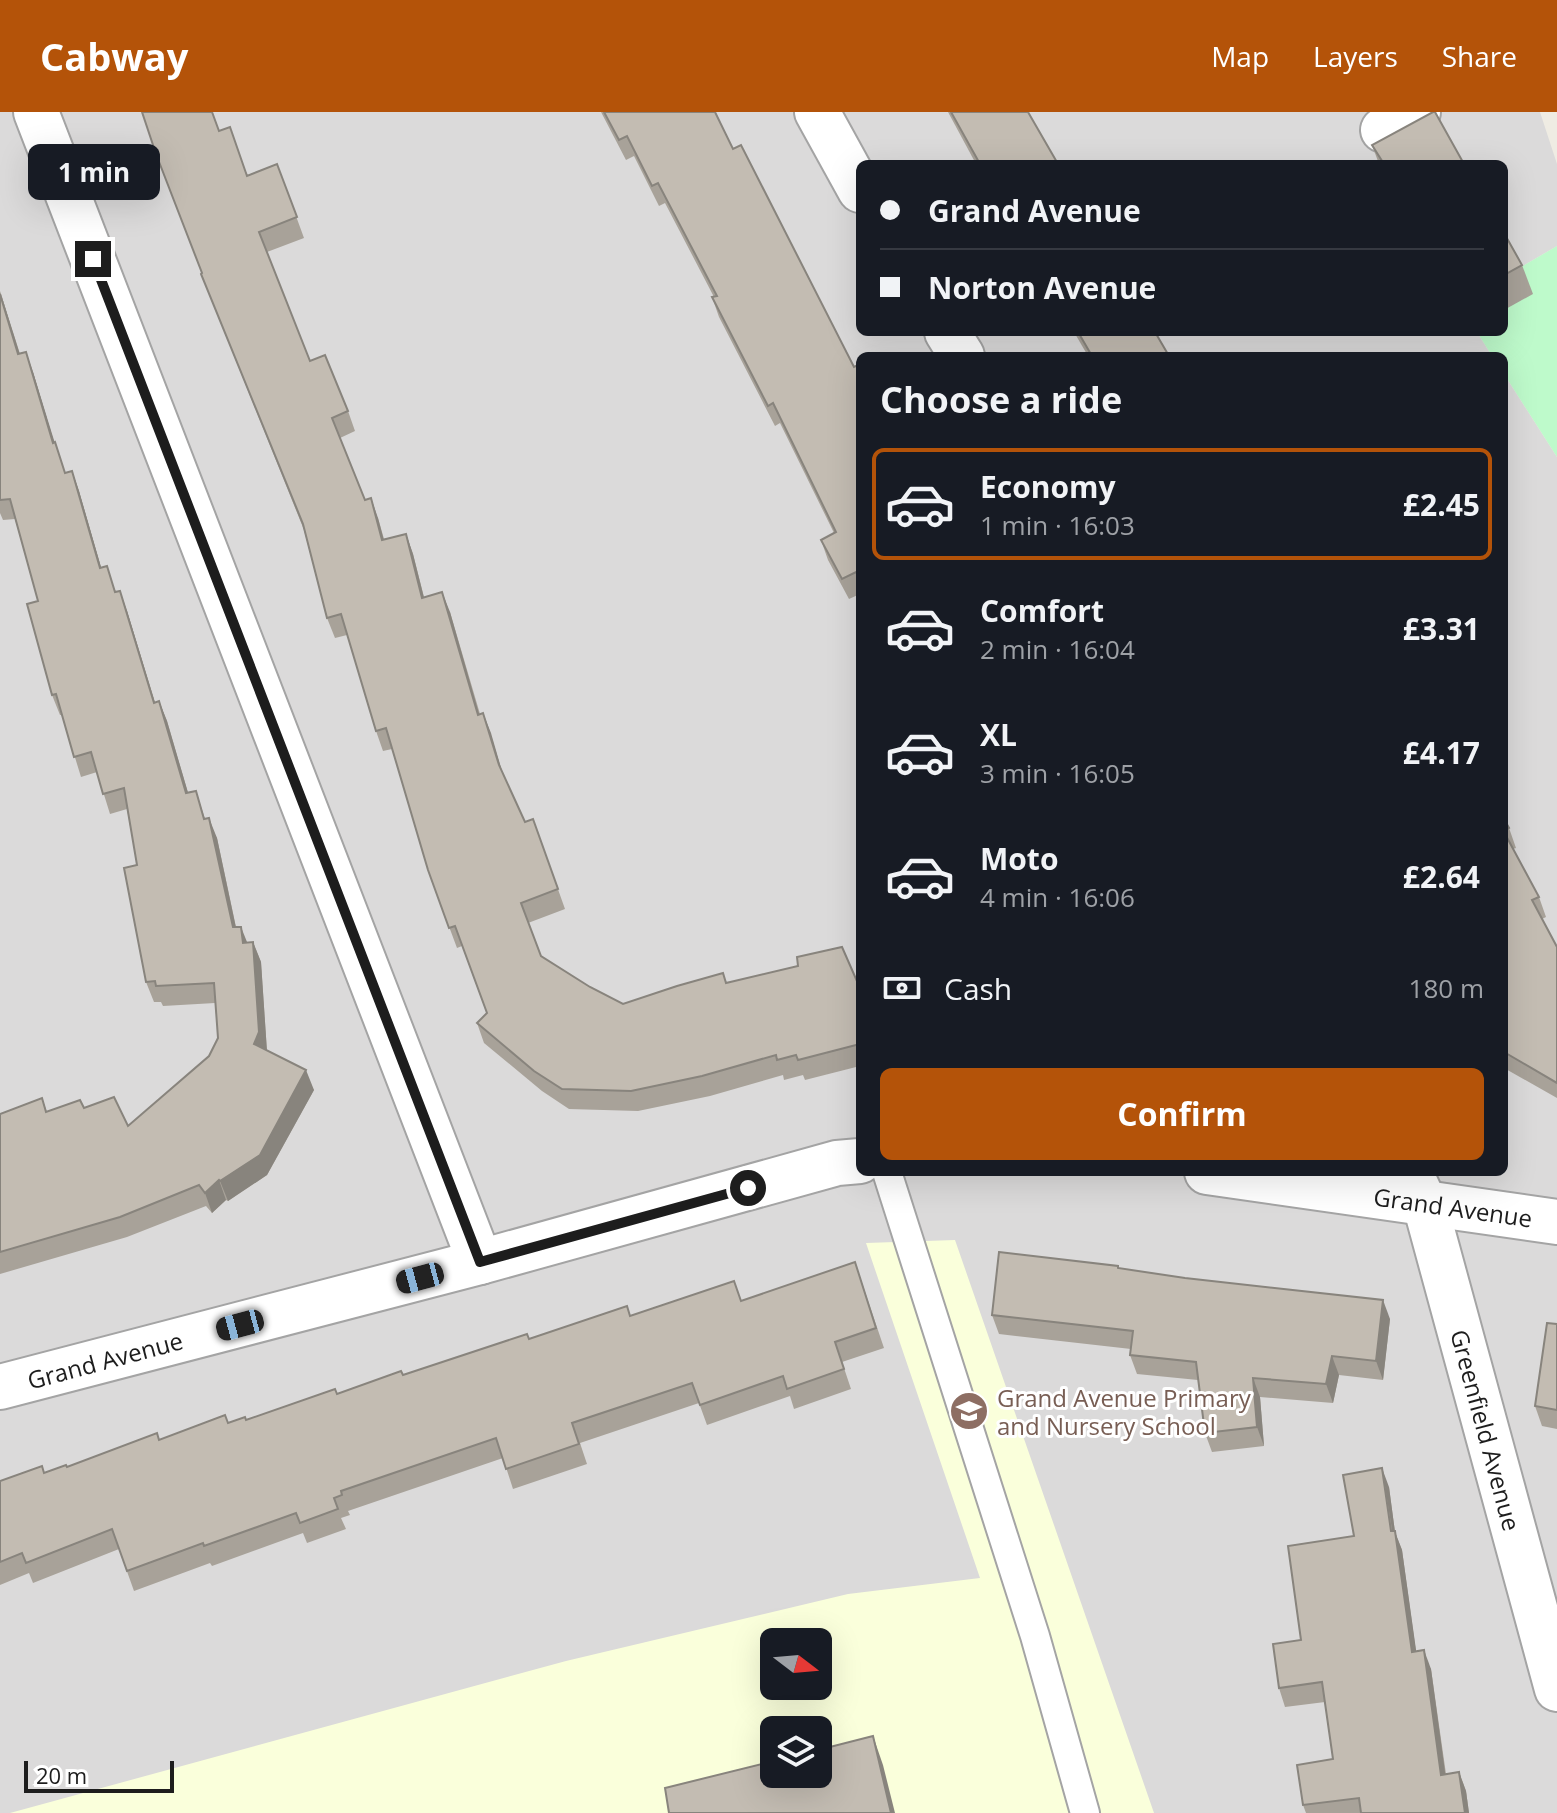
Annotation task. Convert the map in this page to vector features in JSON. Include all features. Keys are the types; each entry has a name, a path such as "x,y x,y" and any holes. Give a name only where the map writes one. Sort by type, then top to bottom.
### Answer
{"street":[{"path":"36,112 480,1262"},
{"path":"817,112 856,183"},
{"name":"Grand Avenue","path":"0,1387 480,1262 837,1163 856,1161"},
{"name":"Grand Avenue","path":"1260,1176 1417,1188 1557,1222"},
{"name":"Greenfield Avenue","path":"1417,1188 1557,1689"}],"lane":[{"path":"888,1176 1035,1636 1085,1813"}],"shaded area":[{"path":"0,112 1540,112 1557,164 1557,246 1508,275 1508,160 856,160 856,336 1480,336 1490,352 856,352 856,1176 1508,1176 1508,380 1557,457 1557,1813 0,1813"},
{"name":"Grand Avenue Primary and Nursery School","path":"955,1240 1154,1813 10,1813 566,1661 848,1594 980,1578 866,1243"}],"green space":[{"path":"1557,246 1557,457 1508,380 1508,352 1490,352 1480,336 1508,336 1508,275"}],"building":[{"path":"142,112 212,112 219,131 230,127 247,176 277,164 297,217 259,232 310,361 325,355 348,411 332,418 365,500 371,498 382,540 406,534 422,598 442,592 478,715 483,713 499,765 525,822 533,819 558,889 521,903 541,956 623,1004 723,973 726,983 798,966 797,957 842,947 856,979 856,1045 798,1060 796,1055 777,1060 776,1055 702,1076 631,1091 562,1089 534,1071 477,1023 487,1013 455,926 449,928 428,870 386,728 376,731 341,614 327,618 303,524 201,274"},
{"path":"604,112 715,112 733,149 741,145 856,366 856,572 842,579 821,540 836,532 773,403 768,406 712,297 717,296 658,183 652,186 627,136 619,140"},
{"path":"951,112 1028,112 1056,160 978,160"},
{"path":"1435,112 1462,160 1381,160 1372,145"},
{"path":"1508,240 1522,265 1508,273"},
{"path":"0,294 18,354 26,352 65,473 72,471 100,568 107,566 115,592 120,591 154,703 159,701 186,793 196,791 204,819 209,818 233,927 241,927 243,943 253,942 259,1032 254,1044 306,1070 260,1155 219,1180 205,1193 199,1185 120,1217 0,1252 0,1114 42,1098 46,1112 80,1100 84,1108 114,1097 128,1126 209,1056 218,1038 214,983 156,986 155,981 146,982 124,868 137,865 124,788 103,794 91,752 74,757 56,694 52,695 27,604 38,601 10,499 0,500"},
{"path":"1080,336 1157,336 1167,352 1090,352"},
{"path":"1508,839 1539,897 1532,900 1557,947 1557,1083 1508,1054"},
{"path":"999,1252 1118,1266 1185,1278 1383,1300 1376,1361 1332,1356 1326,1384 1253,1378 1257,1427 1205,1433 1196,1362 1130,1355 1133,1331 992,1315"},
{"path":"855,1262 876,1328 835,1342 844,1369 787,1389 783,1376 700,1405 692,1383 572,1423 579,1444 506,1469 496,1438 341,1491 342,1495 334,1498 338,1509 300,1523 296,1513 127,1571 112,1529 26,1563 22,1553 0,1562 0,1481 42,1466 44,1473 67,1467 157,1433 159,1440 225,1415 228,1423 245,1417 246,1420 335,1389 337,1394 401,1371 403,1375 527,1334 529,1339 627,1306 630,1316 734,1281 741,1301"},
{"path":"1547,1323 1557,1324 1557,1410 1535,1406"},
{"path":"1382,1468 1391,1531 1395,1531 1412,1652 1424,1650 1441,1775 1459,1772 1465,1813 1361,1813 1359,1798 1303,1805 1297,1765 1333,1759 1322,1682 1279,1688 1273,1644 1301,1640 1288,1546 1354,1536 1343,1475"},
{"path":"873,1736 891,1813 669,1813 665,1788 760,1764 760,1788 832,1788 832,1746"}],"place":[{"name":"Grand Avenue Primary and Nursery School","path":"969,1411"}],"route":[{"path":"93,259 480,1262 748,1188"}]}
